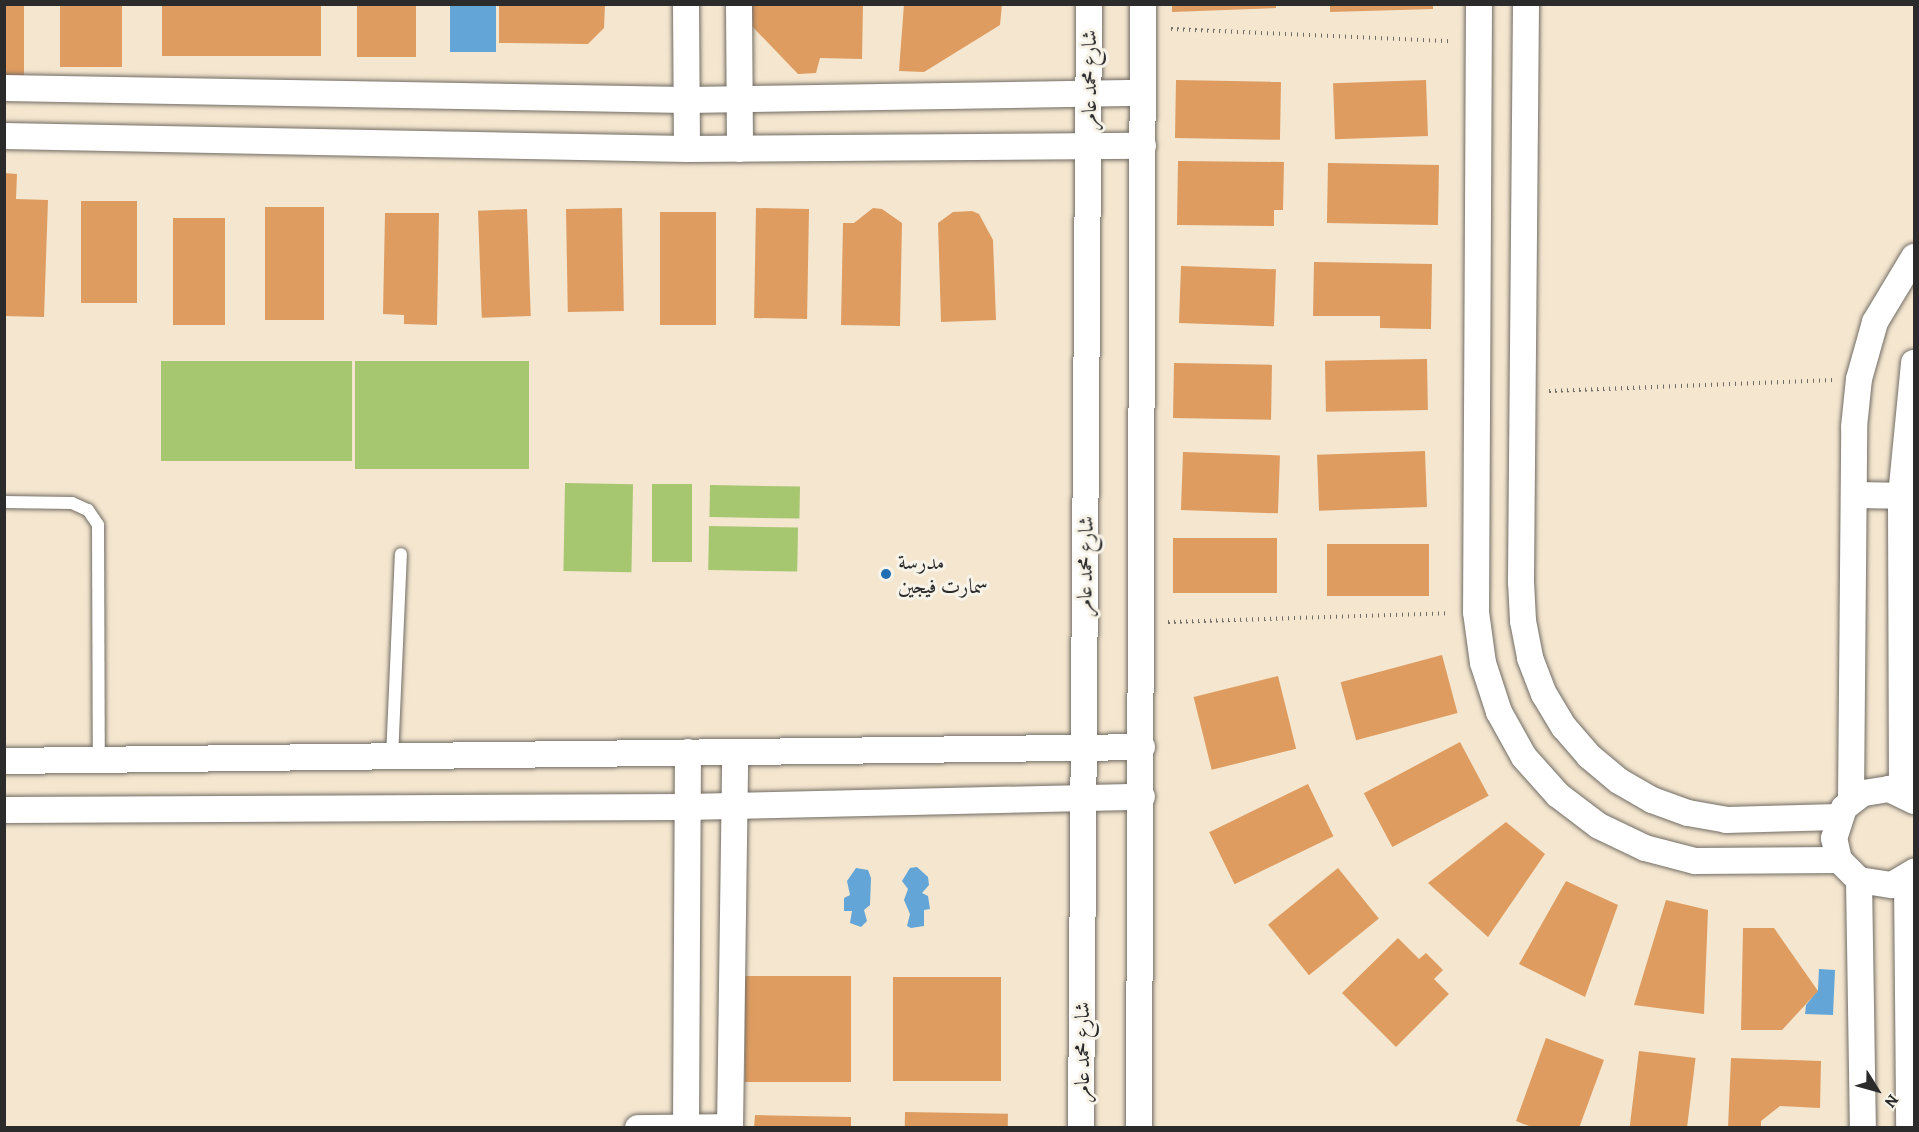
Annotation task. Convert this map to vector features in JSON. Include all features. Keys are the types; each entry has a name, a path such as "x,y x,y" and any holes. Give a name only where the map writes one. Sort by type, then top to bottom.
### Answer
{"street":[{"path":"686,4 687,149"},
{"path":"739,4 740,149"},
{"name":"شارع محمد عامر","path":"1081,1128 1089,4"},
{"path":"1479,4 1476,612 1489,682 1499,712 1524,757 1558,795 1599,826 1645,848 1695,861 1839,860"},
{"path":"1526,4 1522,621 1530,658 1544,694 1564,727 1589,756 1619,781 1652,800 1688,813 1726,820 1845,808 1875,789 1908,797 1908,496 1914,363"},
{"path":"1139,1128 1143,623 1143,16"},
{"path":"4,88 686,100 1143,93"},
{"path":"4,136 687,149 1143,146"},
{"path":"1909,1128 1911,876 1892,885 1859,880 1839,860 1834,838 1845,808 1859,379 1875,322 1914,257"},
{"path":"1854,495 1908,496"},
{"path":"4,761 392,759 688,752 1142,747"},
{"path":"686,1127 688,752"},
{"path":"639,1128 730,1127 735,752"},
{"path":"4,810 687,807 1142,797"},
{"path":"1859,880 1863,1128"}],"lane":[{"path":"4,502 72,503 88,510 98,525 99,761"},
{"path":"392,759 401,554"}],"path":[{"path":"1143,16 1479,42"},
{"path":"1525,392 1859,379"},
{"path":"1143,623 1476,612"}],"green space":[{"path":"161,361 352,361 352,461 161,461"},
{"path":"355,361 529,361 529,469 355,469"},
{"path":"565,483 633,484 631,572 563,571"},
{"path":"652,484 692,484 692,562 652,562"},
{"path":"710,485 800,487 799,519 709,517"},
{"path":"709,526 798,528 797,572 708,570"}],"water":[{"path":"450,5 496,5 496,52 450,52"},
{"path":"917,867 928,877 929,885 922,893 928,896 930,909 924,910 924,926 911,928 907,926 910,914 904,900 908,889 902,881 910,868"},
{"path":"856,868 868,870 871,878 870,905 864,910 867,921 861,927 850,923 852,911 844,911 844,898 850,895 847,881"},
{"path":"1819,969 1835,970 1833,1015 1805,1014 1806,1005 1818,990"}],"building":[{"path":"4,4 24,4 24,75 4,75"},
{"path":"60,4 122,4 122,67 60,67"},
{"path":"162,4 321,4 321,56 162,56"},
{"path":"357,4 416,4 416,57 357,57"},
{"path":"499,4 605,4 604,28 588,44 499,43"},
{"path":"749,4 863,4 862,59 820,58 816,73 798,74 748,22"},
{"path":"904,4 1002,4 1000,25 924,72 899,71"},
{"path":"1172,4 1276,4 1276,8 1172,12"},
{"path":"1330,4 1433,4 1433,9 1330,12"},
{"path":"1176,80 1281,82 1280,140 1175,138"},
{"path":"1426,80 1428,136 1335,139 1333,83"},
{"path":"1178,161 1284,162 1283,210 1274,210 1274,226 1177,225"},
{"path":"1328,163 1439,165 1438,225 1327,223"},
{"path":"4,173 17,174 16,199 48,200 44,317 4,316"},
{"path":"81,201 137,201 137,303 81,303"},
{"path":"265,207 324,207 324,320 265,320"},
{"path":"622,208 624,311 568,312 566,209"},
{"path":"756,208 809,209 807,319 754,318"},
{"path":"873,208 882,209 902,223 900,326 841,325 843,223 854,223"},
{"path":"527,209 531,316 482,318 478,211"},
{"path":"972,211 979,214 993,240 996,320 941,322 938,223 953,212"},
{"path":"660,212 716,212 716,325 660,325"},
{"path":"385,213 439,213 437,325 404,324 404,315 383,314"},
{"path":"173,218 225,218 225,325 173,325"},
{"path":"1314,262 1432,264 1431,329 1380,328 1380,316 1313,316"},
{"path":"1181,266 1276,269 1274,326 1179,323"},
{"path":"1427,359 1428,410 1326,412 1325,361"},
{"path":"1174,363 1272,365 1271,420 1173,418"},
{"path":"1425,451 1427,507 1319,511 1317,455"},
{"path":"1183,452 1280,455 1278,513 1181,510"},
{"path":"1173,538 1277,538 1277,593 1173,593"},
{"path":"1327,544 1429,544 1429,596 1327,596"},
{"path":"1442,655 1458,713 1356,740 1341,682"},
{"path":"1278,676 1296,749 1212,770 1194,697"},
{"path":"1460,742 1489,796 1392,847 1364,793"},
{"path":"1308,784 1333,836 1235,884 1209,832"},
{"path":"1506,822 1545,854 1488,937 1428,883"},
{"path":"1338,868 1379,919 1309,975 1268,925"},
{"path":"1566,881 1618,905 1585,997 1519,964"},
{"path":"1666,900 1708,910 1704,1014 1634,1005"},
{"path":"1743,928 1774,928 1818,991 1782,1030 1741,1030"},
{"path":"1398,938 1419,959 1426,953 1443,970 1434,979 1449,994 1396,1047 1342,993"},
{"path":"745,976 851,976 851,1082 745,1082"},
{"path":"893,977 1001,977 1001,1081 893,1081"},
{"path":"1546,1038 1604,1060 1579,1128 1534,1128 1516,1121"},
{"path":"1639,1051 1696,1058 1687,1128 1630,1128"},
{"path":"1731,1058 1821,1061 1820,1108 1780,1106 1761,1121 1761,1128 1728,1128"},
{"path":"905,1112 1008,1114 1008,1128 905,1128"},
{"path":"755,1115 851,1117 851,1128 754,1128"}],"place":[{"name":"مدرسة سمارت فيجين","path":"886,574"}]}
